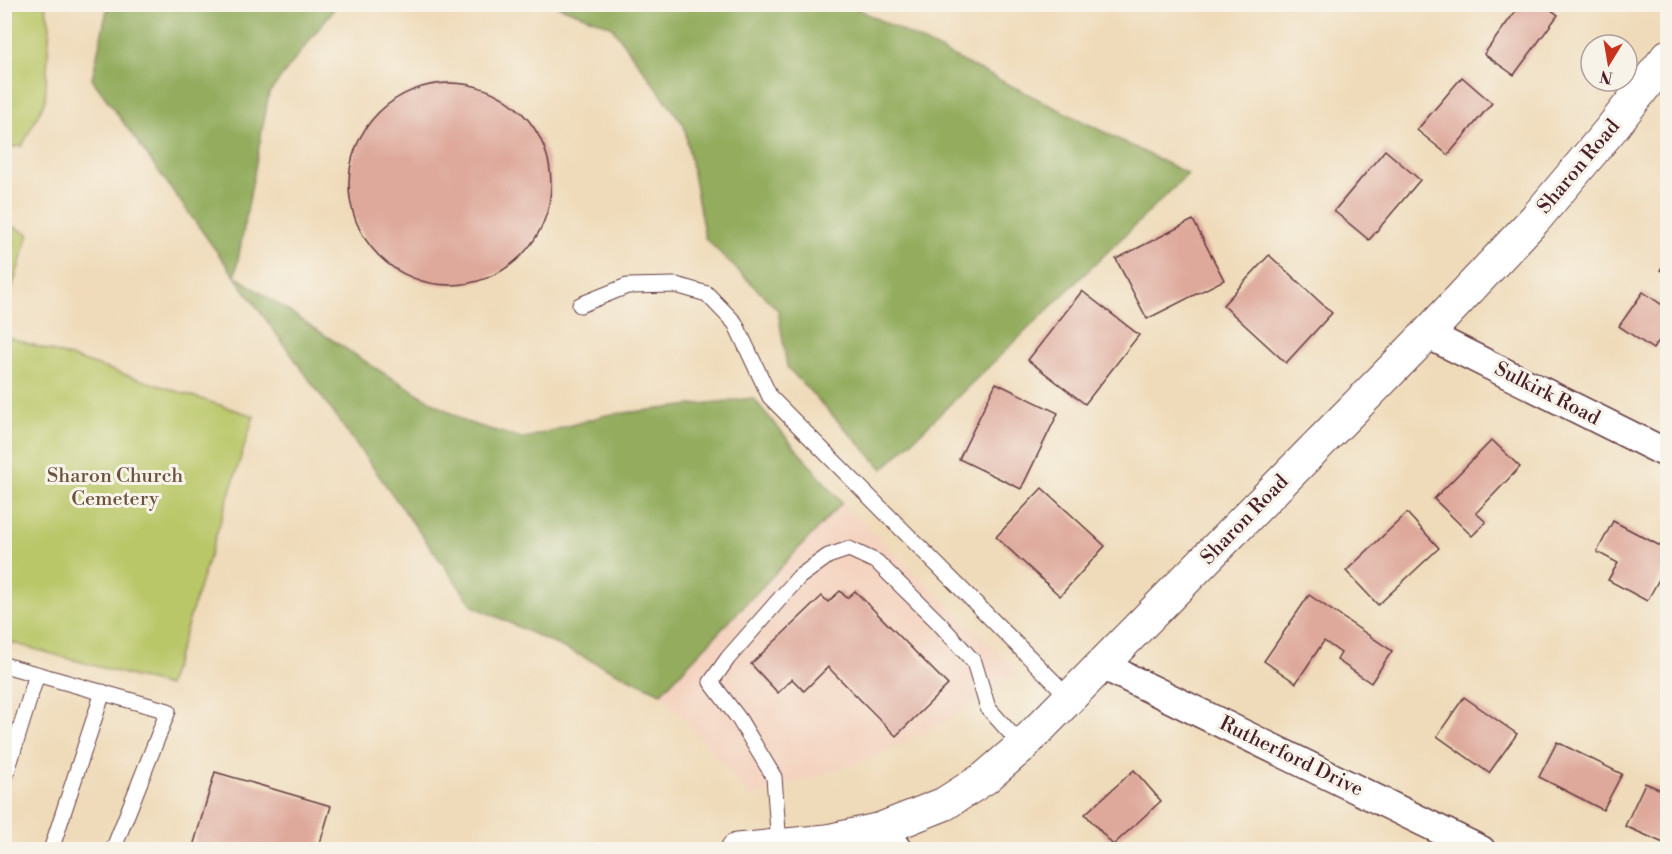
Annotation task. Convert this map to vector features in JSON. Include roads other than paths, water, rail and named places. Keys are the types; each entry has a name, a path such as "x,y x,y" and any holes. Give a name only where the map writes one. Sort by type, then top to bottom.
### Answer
{"main road":[{"name":"Sharon Road","path":"737,849 827,841 889,839 985,778 1022,746 1070,698 1427,334 1536,218 1611,129 1668,56"}],"street":[{"name":"Sulkirk Road","path":"1427,334 1668,454"},
{"name":"Rutherford Drive","path":"1102,665 1481,849"}],"lane":[{"path":"580,305 627,286 676,285 707,294 735,323 770,397 1070,698"},
{"path":"779,845 774,777 739,719 711,682 728,658 799,577 828,556 849,549 877,562 938,622 974,662 988,708 1022,746"},
{"path":"4,665 168,711 113,849"},
{"path":"4,781 38,674"},
{"path":"51,849 103,692"}],"park label":[{"name":"Sharon Church Cemetery","path":"115,488"}]}
